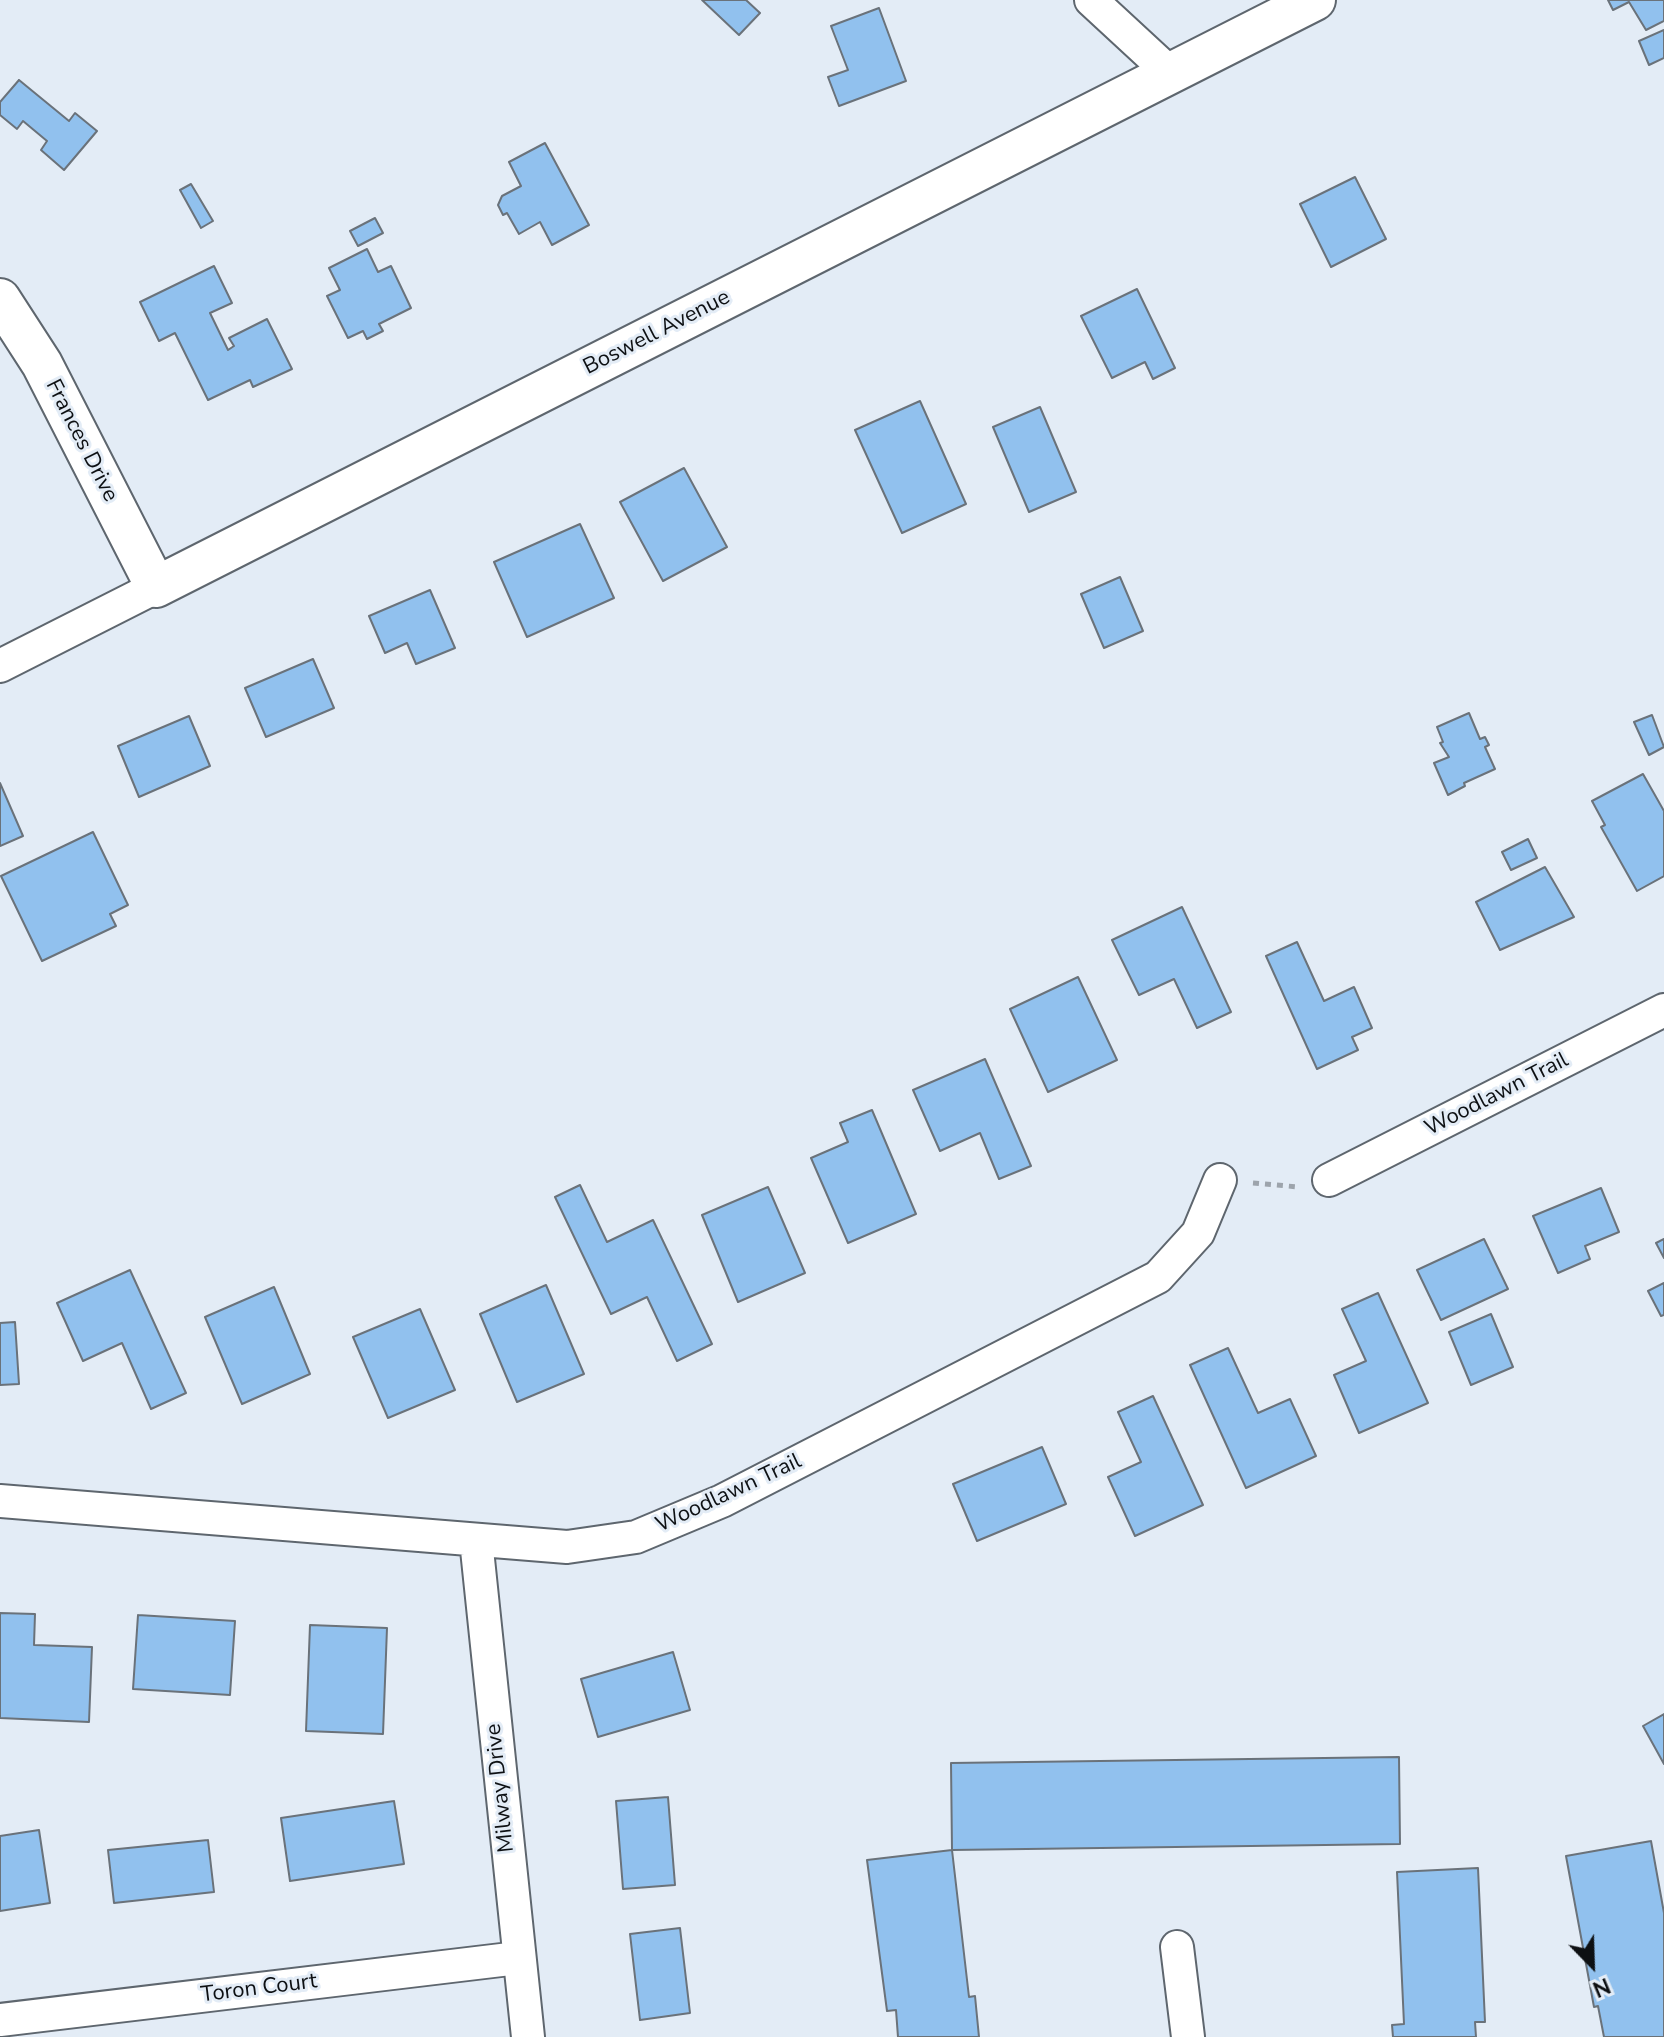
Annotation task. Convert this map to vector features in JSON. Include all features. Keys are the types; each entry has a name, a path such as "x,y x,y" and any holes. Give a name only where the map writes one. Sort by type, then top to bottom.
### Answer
{"street":[{"path":"1091,0 1170,73"},
{"name":"Boswell Avenue","path":"0,666 1315,0"},
{"name":"Frances Drive","path":"0,299 42,364 156,587"},
{"name":"Woodlawn Trail","path":"1329,1180 1664,1010"},
{"name":"Woodlawn Trail","path":"0,1501 567,1547 636,1537 722,1501 1158,1277 1198,1233 1220,1180"},
{"name":"Milway Drive","path":"476,1540 528,2037"},
{"path":"1177,1947 1188,2037"},
{"name":"Toron Court","path":"0,2020 518,1958"}],"path":[{"path":"1220,1180 1315,1190 1322,1188 1329,1180"}],"building":[{"path":"702,0 746,0 760,13 739,35"},
{"path":"1608,0 1664,0 1664,21 1646,30 1629,2 1613,10"},
{"path":"879,8 906,81 839,106 828,77 848,70 831,26"},
{"path":"1664,30 1664,58 1649,65 1639,41"},
{"path":"19,80 69,121 75,113 97,131 64,170 41,150 47,141 23,121 17,129 0,115 0,102"},
{"path":"545,143 589,225 552,245 540,222 519,234 507,213 503,215 498,205 502,196 521,186 509,162"},
{"path":"1355,177 1386,239 1331,267 1300,204"},
{"path":"191,184 213,221 201,228 180,190"},
{"path":"375,218 383,233 358,246 350,231"},
{"path":"367,249 378,272 391,266 411,308 379,324 383,331 367,339 363,331 348,338 327,296 340,290 329,268"},
{"path":"214,266 232,303 210,313 228,350 234,346 229,338 267,319 292,369 253,387 250,380 208,400 175,333 159,341 140,302"},
{"path":"1137,289 1175,368 1153,379 1145,362 1112,378 1081,316"},
{"path":"920,401 966,504 902,533 855,430"},
{"path":"1040,407 1076,492 1029,512 993,427"},
{"path":"684,468 727,547 663,581 620,502"},
{"path":"580,524 614,598 527,637 494,562"},
{"path":"1120,577 1143,631 1104,648 1081,594"},
{"path":"430,590 455,648 416,664 407,643 385,653 369,616"},
{"path":"313,659 334,708 266,737 245,688"},
{"path":"1469,713 1480,739 1485,737 1489,745 1485,747 1495,769 1464,783 1465,786 1448,795 1434,763 1449,757 1440,743 1443,742 1437,727"},
{"path":"1652,715 1664,747 1649,755 1634,722"},
{"path":"189,716 210,766 139,797 118,746"},
{"path":"1643,774 1664,811 1664,876 1637,891 1601,827 1605,825 1592,801"},
{"path":"0,783 23,836 0,846"},
{"path":"93,832 128,905 110,914 116,926 42,961 1,876"},
{"path":"1528,839 1537,858 1511,870 1502,852"},
{"path":"1545,867 1574,917 1500,950 1476,902"},
{"path":"1182,907 1231,1012 1197,1028 1174,979 1139,995 1112,940"},
{"path":"1297,942 1324,1001 1354,987 1372,1028 1352,1037 1358,1050 1317,1069 1266,956"},
{"path":"1078,977 1117,1060 1048,1092 1010,1009"},
{"path":"985,1059 1031,1166 999,1179 980,1133 940,1151 913,1090"},
{"path":"872,1110 916,1214 848,1243 811,1158 848,1142 840,1123"},
{"path":"580,1185 607,1242 653,1220 712,1344 677,1361 647,1297 611,1314 555,1197"},
{"path":"768,1187 805,1273 738,1302 702,1215"},
{"path":"1601,1188 1619,1232 1585,1246 1590,1259 1558,1273 1533,1216"},
{"path":"1484,1239 1508,1289 1441,1320 1417,1270"},
{"path":"1664,1239 1664,1258 1656,1243"},
{"path":"130,1270 186,1393 151,1409 122,1343 83,1361 57,1303"},
{"path":"1664,1283 1664,1315 1661,1316 1648,1291"},
{"path":"546,1285 584,1374 517,1402 480,1314"},
{"path":"274,1287 310,1374 242,1404 205,1317"},
{"path":"1378,1293 1428,1403 1359,1433 1334,1375 1366,1361 1342,1309"},
{"path":"420,1309 455,1390 388,1418 353,1337"},
{"path":"1491,1314 1513,1367 1471,1385 1449,1332"},
{"path":"15,1322 19,1384 0,1385 0,1323"},
{"path":"1228,1348 1258,1413 1290,1399 1316,1456 1246,1488 1190,1365"},
{"path":"1153,1396 1203,1505 1135,1536 1108,1477 1141,1462 1118,1412"},
{"path":"1042,1447 1066,1504 977,1541 953,1484"},
{"path":"0,1613 35,1614 34,1645 92,1647 89,1722 0,1718"},
{"path":"138,1615 235,1621 230,1695 133,1689"},
{"path":"310,1625 387,1628 383,1734 306,1731"},
{"path":"673,1652 690,1710 598,1737 581,1679"},
{"path":"1664,1714 1664,1764 1643,1726"},
{"path":"1399,1757 1400,1844 952,1850 951,1763"},
{"path":"668,1797 675,1885 623,1889 616,1801"},
{"path":"394,1801 404,1864 290,1881 281,1818"},
{"path":"39,1830 50,1903 0,1911 0,1836"},
{"path":"208,1840 214,1892 114,1903 108,1850"},
{"path":"1651,1841 1664,1913 1664,2037 1604,2037 1598,2006 1594,2007 1566,1856"},
{"path":"952,1850 969,1997 975,1996 979,2037 898,2037 896,2010 887,2011 867,1860"},
{"path":"1478,1868 1485,2022 1475,2022 1476,2037 1393,2037 1392,2025 1404,2024 1397,1872"},
{"path":"680,1928 690,2013 640,2020 630,1934"}]}
